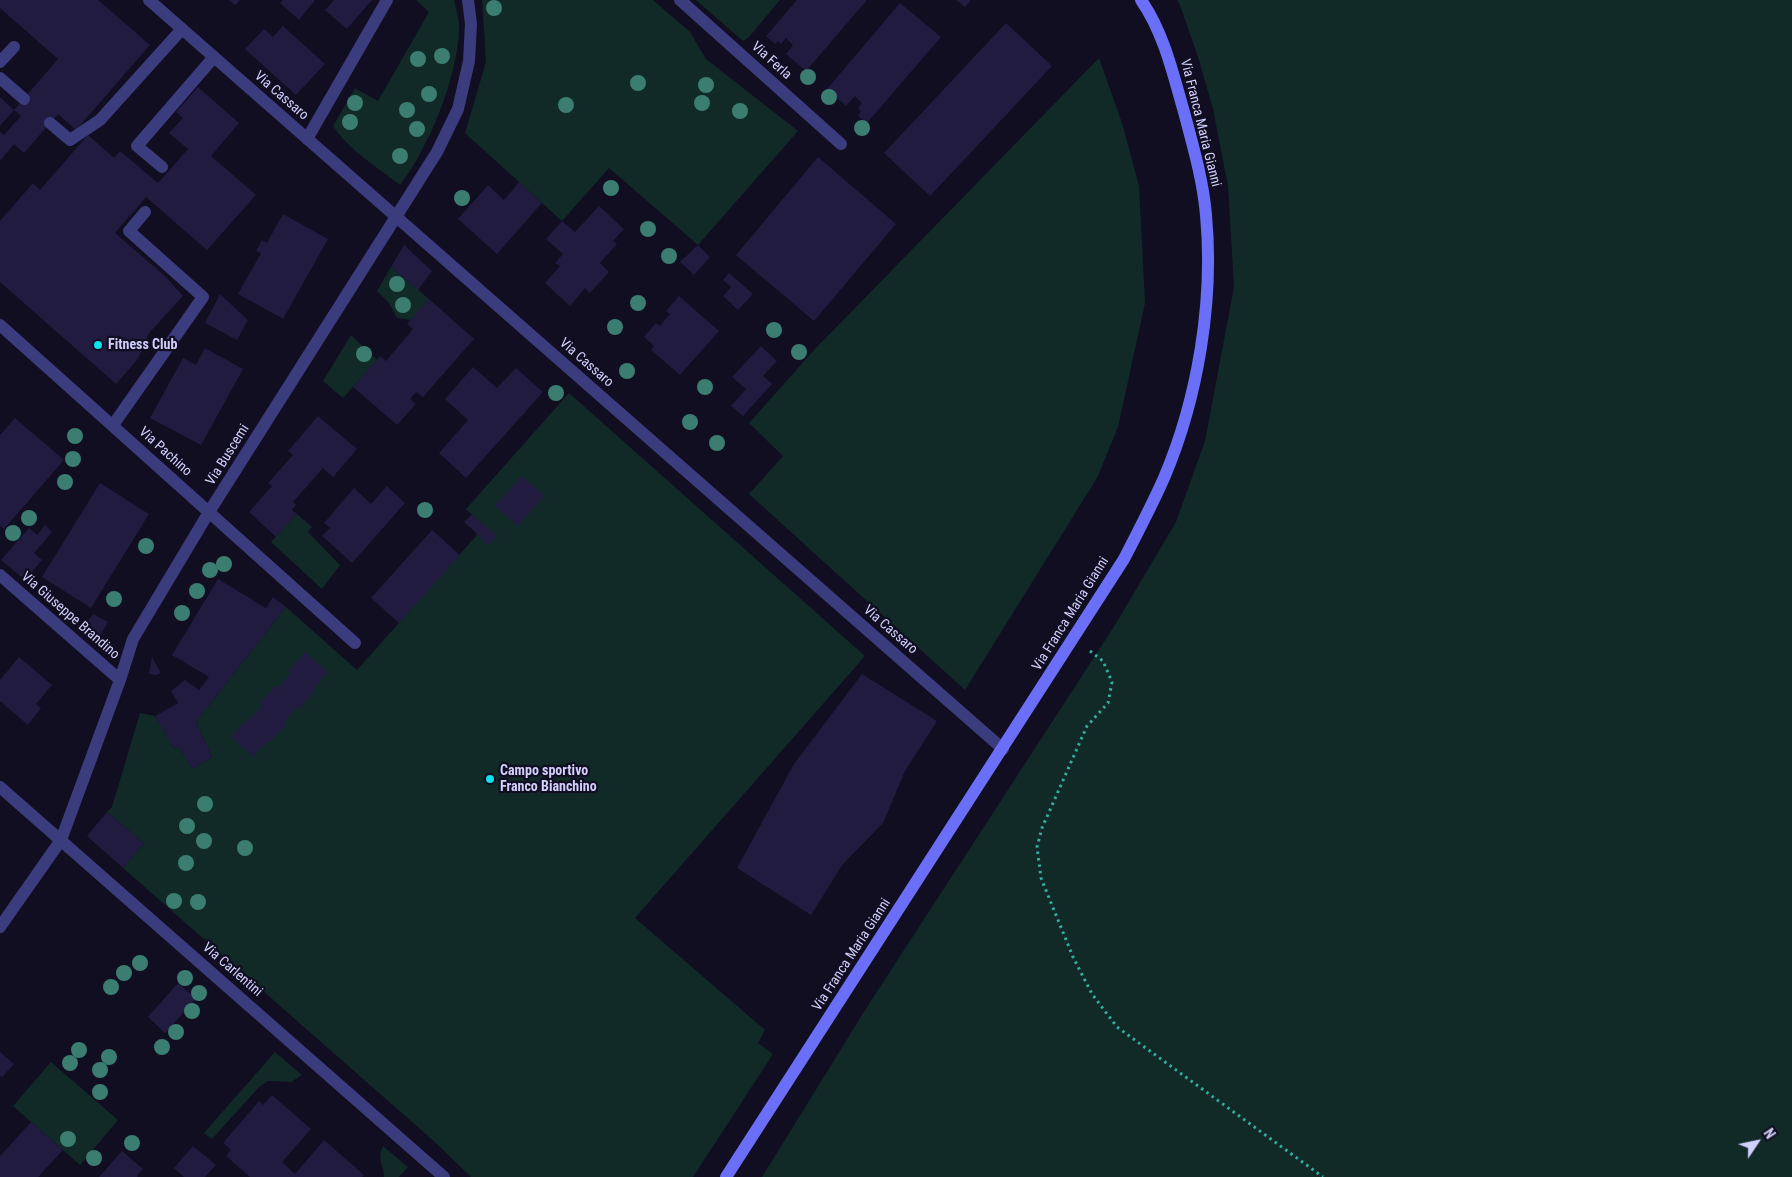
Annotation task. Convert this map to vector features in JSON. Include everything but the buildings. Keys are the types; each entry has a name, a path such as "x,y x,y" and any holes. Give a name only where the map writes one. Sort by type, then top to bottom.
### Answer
{"street":[{"name":"Via Cassaro","path":"149,0 1003,749"},
{"path":"307,139 387,0"},
{"name":"Via Buscemi","path":"0,927 61,840 120,680 133,639 210,512 437,152 458,109 470,62 471,24 468,0"},
{"name":"Via Ferla","path":"680,0 841,144"},
{"name":"Via Franca Maria Gianni","path":"726,1177 1124,559 1165,476 1184,419 1198,361 1206,311 1208,265 1206,215 1197,162 1161,35 1141,0"},
{"path":"50,123 70,140 100,120 182,29"},
{"path":"0,62 14,47"},
{"path":"162,167 136,146 214,57"},
{"path":"0,78 24,99"},
{"path":"113,425 204,297 130,231 146,212"},
{"name":"Via Pachino","path":"0,325 355,643"},
{"name":"Via Giuseppe Brandino","path":"0,575 120,680"},
{"name":"Via Carlentini","path":"0,787 444,1177"}],"path":[{"path":"1073,639 1103,660 1112,682 1108,703 1087,726 1042,828 1037,847 1041,878 1074,957 1092,994 1117,1027 1323,1177"}],"green space":[{"path":"416,0 454,0 459,31 453,70 440,112 421,152 400,185 356,151 333,126 355,88 378,101 429,12"},
{"path":"482,0 653,0 690,32 706,59 798,131 698,245 609,168 562,221 465,133 486,62"},
{"path":"696,0 780,0 749,37 743,41"},
{"path":"1177,0 1792,0 1792,1177 762,1177 867,1007 1115,625 1176,522 1205,441 1234,287 1228,186 1213,109 1199,60"},
{"path":"1099,58 1122,123 1139,186 1145,303 1118,427 1097,478 965,690 749,494 783,456 749,423 815,349"},
{"path":"391,267 429,299 412,320 397,318 389,303 377,291"},
{"path":"351,335 377,360 343,398 323,381"},
{"name":"Campo sportivo Franco Bianchino","path":"569,393 865,656 635,918 765,1030 758,1043 773,1054 693,1177 471,1177 436,1143 123,868 144,843 107,812 112,807 140,713 155,716 174,749 179,746 192,769 212,757 196,722 286,607 357,670 485,526 466,509"},
{"path":"297,514 312,527 308,532 340,565 322,589 271,542"},
{"path":"275,1052 302,1075 291,1082 268,1081 259,1087 212,1139 204,1133"},
{"path":"51,1062 118,1120 80,1165 13,1106"},
{"path":"383,1146 408,1167 399,1177 384,1177 380,1159"}],"place":[{"name":"Fitness Club","path":"98,345"},
{"name":"Campo sportivo Franco Bianchino","path":"490,779"}]}
